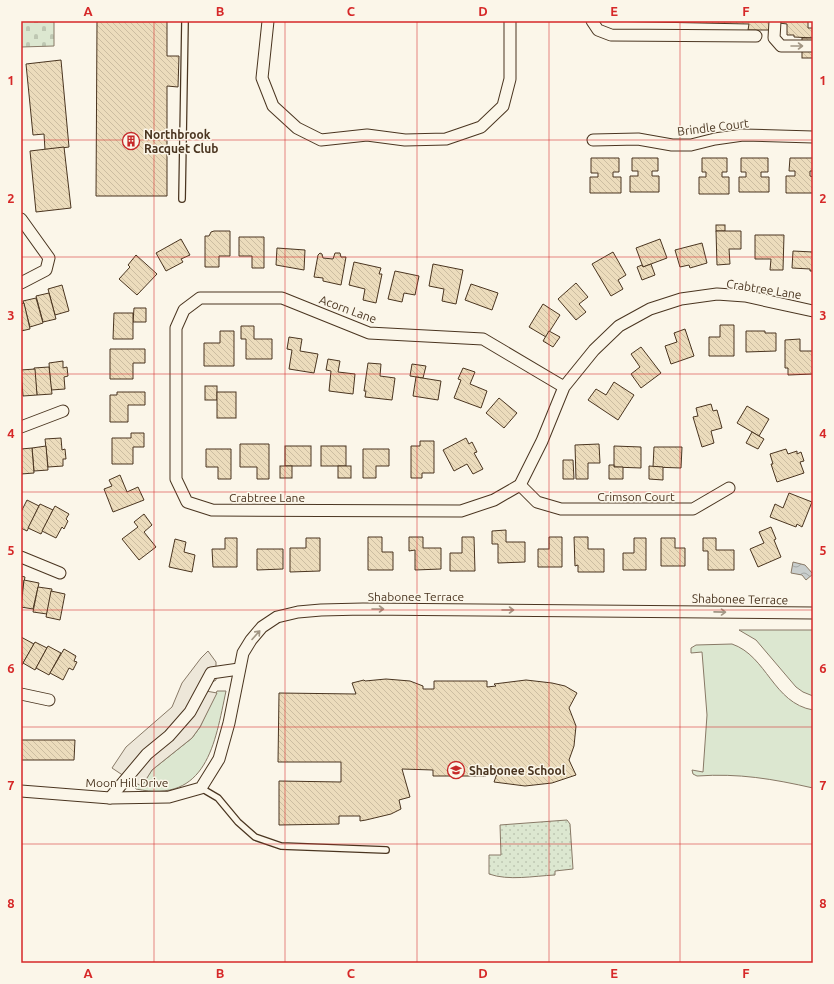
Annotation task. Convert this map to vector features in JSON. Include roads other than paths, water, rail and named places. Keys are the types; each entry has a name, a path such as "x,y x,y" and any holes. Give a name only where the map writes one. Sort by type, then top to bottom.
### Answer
{"street":[{"path":"268,21 262,78 273,106 297,128 321,140 368,135 406,140 446,139 481,127 503,106 510,79 510,21"},
{"path":"592,21 598,30 611,35 756,36"},
{"path":"775,21 774,38 781,46 813,46"},
{"name":"Brindle Court","path":"593,140 638,138 672,145 691,145 715,138 743,135 813,137"},
{"path":"21,219 49,258 46,270 21,282"},
{"name":"Crabtree Lane","path":"176,328 176,479 188,502 212,510 461,511 494,500 520,486 542,441 564,387 594,350 619,326 650,309 675,301 717,294 745,296 813,311"},
{"name":"Acorn Lane","path":"176,328 184,310 200,298 282,298 369,333 483,339 564,387"},
{"path":"21,427 63,411"},
{"name":"Crimson Court","path":"520,486 537,502 562,509 693,509 729,488"},
{"path":"21,557 60,573"},
{"name":"Shabonee Terrace","path":"239,669 243,653 251,640 262,627 277,617 298,612 363,609 813,613"},
{"path":"110,798 147,754 169,736 190,712 210,673 239,669 229,723 219,759 201,788"},
{"path":"21,694 49,700"},
{"name":"Moon Hill Drive","path":"21,790 110,798 169,797 201,788"}],"lane":[{"path":"182,198 186,21"},
{"path":"201,788 218,798 238,822 255,837 280,846 386,850"}],"water":[{"path":"793,562 805,565 813,574 806,580 802,575 791,573"}],"place":[{"name":"Northbrook Racquet Club","path":"131,141"},
{"name":"Shabonee School","path":"456,770"}]}
